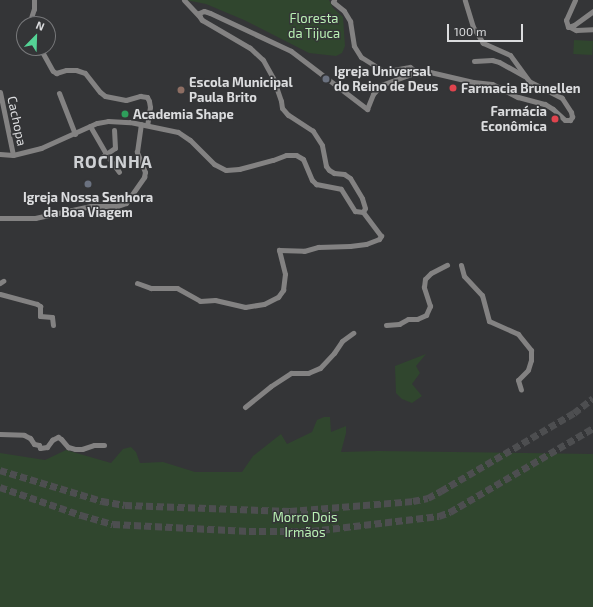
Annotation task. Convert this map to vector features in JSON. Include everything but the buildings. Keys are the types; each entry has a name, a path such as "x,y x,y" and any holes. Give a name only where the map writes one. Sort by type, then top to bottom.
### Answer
{"street":[{"path":"32,16 34,9 34,0"},
{"path":"184,0 200,17 235,41 250,48 263,60 273,78 282,108 288,115 313,131 322,145 326,166 329,170 334,173 344,174 350,178 362,198 365,208 363,212"},
{"path":"334,0 334,2 344,11 350,21 354,46 361,57 382,70 388,71 410,66 416,72"},
{"path":"465,0 468,14 477,35 488,46 510,55 525,77"},
{"path":"575,0 566,20 567,26 576,30 593,29"},
{"path":"570,27 593,11"},
{"path":"200,17 201,12 210,13 278,44 309,63 367,109 373,94 381,85 416,72 435,73 472,82 492,84 518,97 545,104 567,121 571,119 571,112 562,98 535,85 525,77 499,62 492,60 474,62"},
{"path":"0,218 35,218 94,205 117,206 126,203 144,177 144,170 137,152 150,107 149,101 146,97 140,96 126,100 105,96 100,92 85,72 66,70 56,73 52,71 44,56"},
{"name":"Cachopa","path":"0,92 13,156"},
{"path":"59,93 75,134"},
{"path":"0,154 13,156 41,148 90,126 108,121 174,130 183,134 214,164 226,170 239,169 286,155 296,155 303,159 312,180 316,184 340,190 354,211 363,212 381,236 375,241 350,246 318,247 304,251 279,250 285,274 283,290 274,299 256,306 246,307 217,301 200,301 177,288 151,288 137,283"},
{"path":"90,126 104,155 119,172"},
{"path":"104,155 115,148 114,130"},
{"path":"461,265 464,276 482,295 489,321 518,334 531,350 528,370 518,380 521,390"},
{"path":"386,325 399,324 408,319 417,319 426,315 430,306 424,287 425,279 431,273 447,266"},
{"path":"0,294 37,304 40,306 40,316 52,317 53,325"},
{"path":"245,407 271,386 291,373 308,373 320,368 334,353 342,341 353,333"},
{"path":"0,434 24,435 30,438 34,444 40,445 40,448 47,447 52,440 58,437 68,447 75,449 82,449 94,445 104,445"}],"green space":[{"name":"Floresta da Tijuca","path":"186,0 329,0 333,8 343,17 345,46 342,53 336,56 309,53 244,20 206,4"},
{"path":"574,40 593,41 592,55 573,54"},
{"path":"426,354 416,366 420,373 412,384 422,396 412,403 402,399 396,393 395,366"},
{"name":"Morro Dois Irmãos","path":"324,417 330,417 331,432 346,426 346,433 341,452 378,451 593,454 593,607 0,607 0,453 45,460 66,450 111,463 123,449 131,447 136,452 140,463 163,462 195,472 242,472 253,456 281,434 287,444 312,432 317,420"}],"tunnel":[{"path":"0,470 102,501 125,505 290,511 413,501 428,498 441,491 574,413 593,398"},
{"path":"0,487 81,515 113,524 249,531 312,531 439,516 450,512 593,428"}],"place":[{"name":"Igreja Universal do Reino de Deus","path":"326,79"},
{"name":"Farmacia Brunellen","path":"453,88"},
{"name":"Escola Municipal Paula Brito","path":"181,90"},
{"name":"Academia Shape","path":"125,114"},
{"name":"Farmácia Econômica","path":"555,119"},
{"name":"Igreja Nossa Senhora da Boa Viagem","path":"88,184"}],"district":[{"name":"ROCINHA","path":"113,162"}]}
